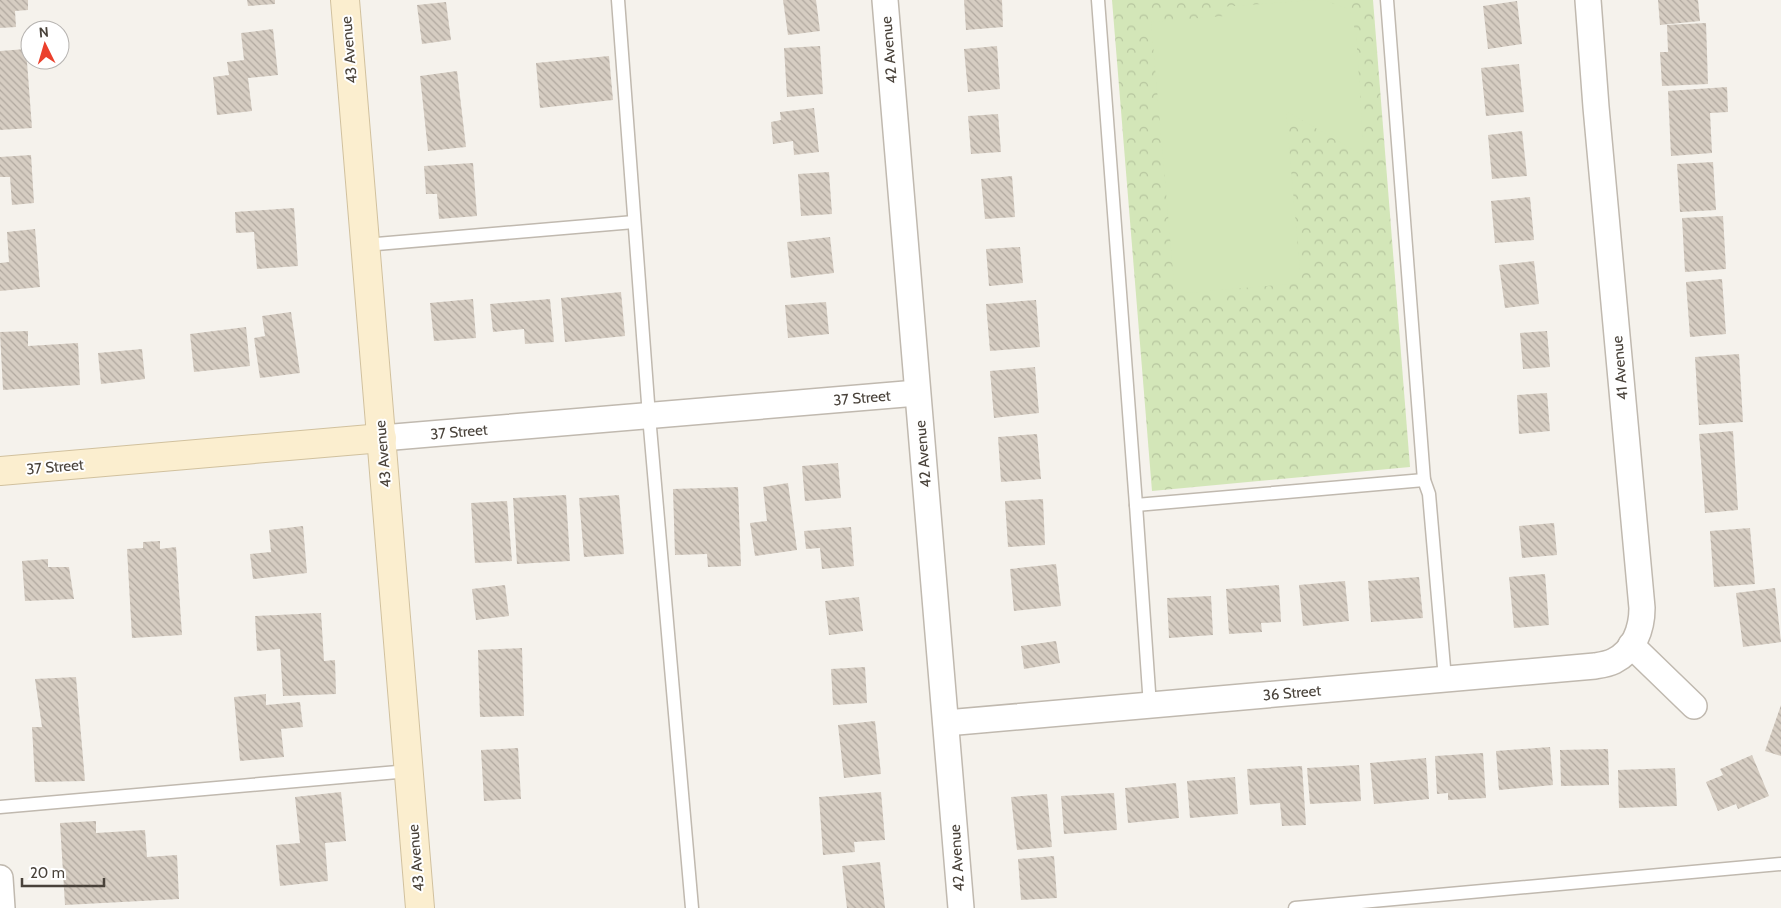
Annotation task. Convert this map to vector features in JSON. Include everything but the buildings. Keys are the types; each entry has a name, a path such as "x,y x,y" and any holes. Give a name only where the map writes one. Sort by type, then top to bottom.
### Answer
{"street":[{"name":"43 Avenue","path":"345,0 420,908"},
{"name":"42 Avenue","path":"885,0 961,908"},
{"name":"41 Avenue","path":"1588,0 1642,608 1639,632 1631,645"},
{"name":"37 Street","path":"0,471 917,393"},
{"name":"36 Street","path":"946,724 1594,666 1613,662 1623,655 1631,645"},
{"path":"1631,645 1694,706"},
{"path":"0,878 2,908"}],"lane":[{"path":"618,0 648,416 692,908"},
{"path":"1098,0 1150,706"},
{"path":"1388,0 1424,480 1429,494 1445,679"},
{"path":"365,245 634,222"},
{"path":"1136,505 1424,480"},
{"path":"0,807 409,771"},
{"path":"1294,908 1781,864"}],"green space":[{"path":"1112,0 1373,0 1410,467 1152,491"},
{"path":"1323,0 1349,9 1356,33 1364,156 1286,111 1301,283 1175,294 1151,22 1225,16 1220,7"}]}
